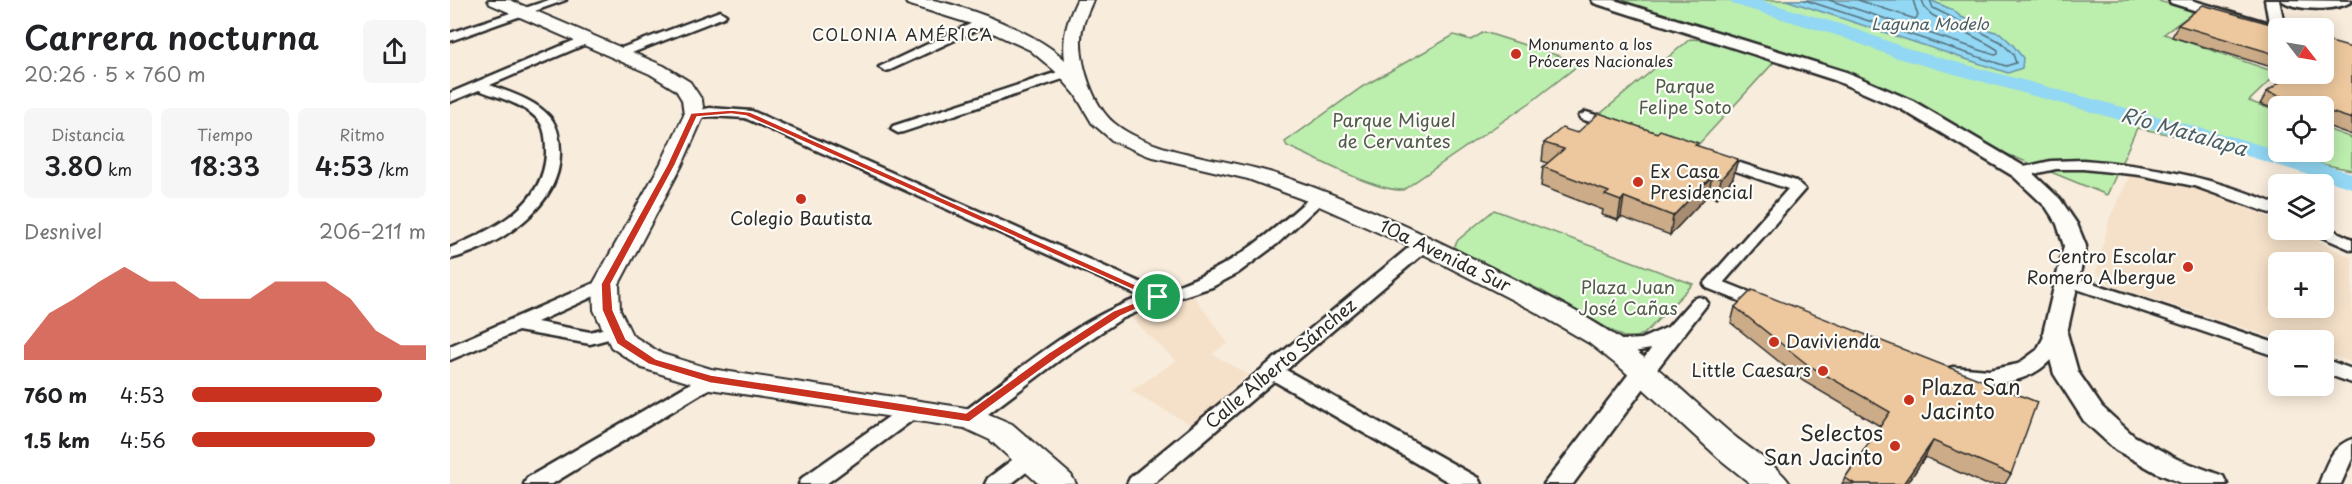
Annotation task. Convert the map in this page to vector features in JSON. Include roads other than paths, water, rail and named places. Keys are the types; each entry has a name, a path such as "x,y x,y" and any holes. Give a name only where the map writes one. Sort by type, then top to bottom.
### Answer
{"main road":[{"path":"495,0 657,70 683,86 692,100 694,115 671,165 606,284 608,310 621,341 652,361 710,379 969,418 1001,432 1031,456 1060,484"},
{"name":"10a Avenida Sur","path":"913,0 1002,31 1043,51 1067,73 1086,96"},
{"path":"1074,25 1084,0"},
{"name":"10a Avenida Sur","path":"1002,31 1047,40 1063,36 1074,25"},
{"name":"10a Avenida Sur","path":"1074,25 1073,52 1086,96 1097,118 1106,127 1140,145 1254,173 1319,198 1424,244 1539,302 1611,346 1743,462 1774,484"}],"street":[{"path":"450,37 560,0"},
{"path":"1599,0 1849,79 1907,105 1987,150 2020,172 2053,202 2067,224 2075,246 2055,333 2043,356 2021,369 1989,378 1940,372"},
{"path":"2176,0 2268,27"},
{"path":"2272,0 2276,18"},
{"path":"2287,0 2322,6 2332,6 2347,0"},
{"path":"620,53 720,15"},
{"path":"885,67 981,23"},
{"path":"450,98 587,39"},
{"path":"898,129 1067,73"},
{"path":"450,254 503,230 518,220 542,194 552,166 554,142 546,122 529,107 477,85"},
{"path":"694,115 710,112 747,114 1158,297"},
{"path":"1586,116 1629,130"},
{"path":"1705,156 1791,184 1797,189 1713,285 1778,310"},
{"path":"2020,172 2055,165 2116,167 2156,172 2256,200 2268,206"},
{"path":"969,418 1054,354 1117,314 1227,272 1276,236 1319,198"},
{"path":"2334,237 2352,245"},
{"name":"Calle Alberto Sánchez","path":"1138,484 1424,244"},
{"path":"2068,280 2268,348"},
{"path":"450,354 606,284"},
{"path":"1558,484 1699,303"},
{"path":"514,324 590,338 617,331"},
{"path":"1611,346 1637,348 1651,344 1676,330"},
{"path":"2055,333 2066,374 2093,414 2136,449 2167,466 2212,484"},
{"path":"2334,370 2352,376"},
{"path":"1272,371 1470,484"},
{"path":"535,484 710,379"},
{"path":"810,484 911,411"},
{"path":"2330,484 2340,458 2352,447"},
{"path":"996,484 1031,456"}],"water":[{"name":"Laguna Modelo","path":"1786,0 1930,0 1953,10 1961,17 1983,25 1988,30 2000,33 2023,58 2022,68 2008,73"}],"waterway":[{"name":"Río Matalapa","path":"1739,0 1846,32 1904,54 2229,143 2352,181"}],"place":[{"name":"Monumento a los Próceres Nacionales","path":"1516,54"},
{"name":"Ex Casa Presidencial","path":"1638,182"},
{"name":"Colegio Bautista","path":"801,199"},
{"name":"Centro Escolar Romero Albergue","path":"2188,267"},
{"name":"Davivienda","path":"1774,342"},
{"name":"Little Caesars","path":"1823,371"},
{"name":"Plaza San Jacinto","path":"1909,400"},
{"name":"Selectos San Jacinto","path":"1895,446"}],"district":[{"name":"COLONIA AMÉRICA","path":"903,35"}],"park label":[{"name":"Parque Felipe Soto","path":"1685,97"},
{"name":"Parque Miguel de Cervantes","path":"1394,131"},
{"name":"Plaza Juan José Cañas","path":"1628,298"}]}
